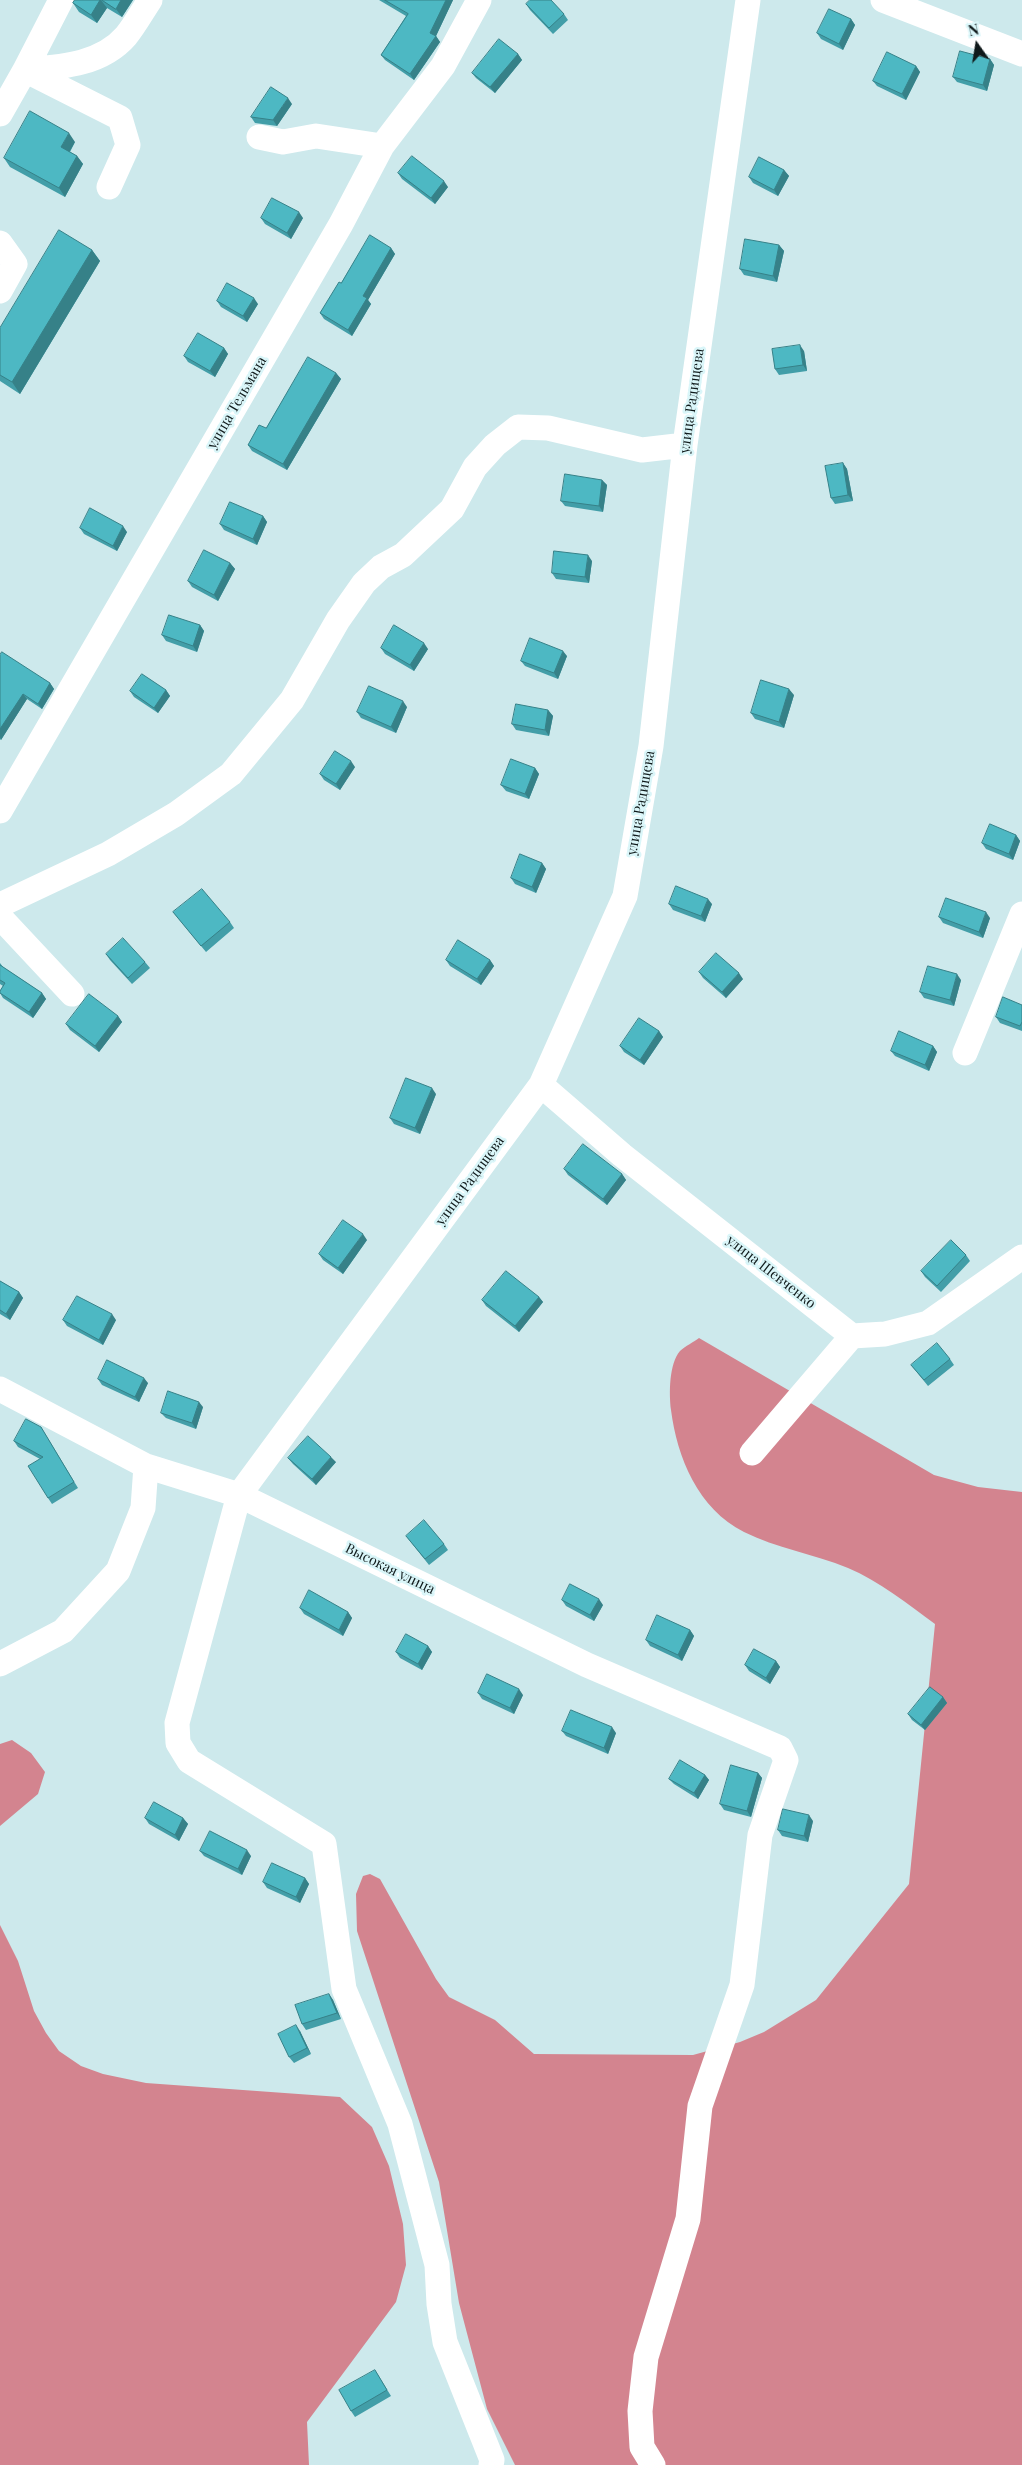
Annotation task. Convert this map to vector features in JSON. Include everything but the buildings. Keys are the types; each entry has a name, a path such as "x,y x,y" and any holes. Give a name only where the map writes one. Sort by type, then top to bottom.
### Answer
{"street":[{"path":"0,114 61,0"},
{"path":"25,70 75,66 103,53 125,37 150,0"},
{"name":"улица Тельмана","path":"0,811 341,224 382,146 443,66 479,0"},
{"name":"улица Радищева","path":"239,1495 541,1085 625,896 651,746 685,445 748,0"},
{"path":"883,0 1022,54"},
{"path":"25,70 120,118 128,145 110,187"},
{"path":"259,137 283,142 316,136 382,146"},
{"path":"0,243 15,264 0,291"},
{"path":"0,905 108,854 176,814 231,774 292,700 338,620 364,583 381,567 403,555 452,508 475,467 495,445 518,427 548,428 642,450 685,445"},
{"path":"965,1053 1022,914"},
{"path":"0,917 72,994"},
{"name":"улица Шевченко","path":"541,1085 622,1155 852,1336"},
{"path":"752,1453 852,1336 885,1334 928,1323 1022,1256"},
{"name":"Высокая улица","path":"0,1389 146,1466 239,1495 587,1665 780,1748 786,1760 760,1835 742,1985 700,2106 688,2219 646,2357 640,2411 642,2447 653,2465"},
{"path":"0,1664 62,1631 118,1571 143,1508 146,1466"},
{"path":"239,1495 177,1723 178,1743 189,1761 324,1844 344,1988 400,2124 436,2265 439,2304 445,2342 492,2460 491,2465"}],"shaded area":[{"path":"699,1338 934,1475 978,1487 1022,1492 1022,2465 515,2465 487,2409 459,2303 439,2182 357,1931 356,1894 363,1876 370,1874 380,1879 436,1979 449,1997 495,2020 534,2054 693,2055 740,2042 764,2032 816,2000 909,1884 935,1624 893,1593 860,1573 835,1563 756,1538 744,1532 714,1510 702,1496 692,1480 678,1446 670,1395 672,1371 676,1357 682,1349"},
{"path":"12,1740 31,1753 45,1772 38,1794 0,1826 0,1744"},
{"path":"0,1925 18,1961 34,2011 46,2033 59,2051 81,2066 103,2074 146,2083 340,2097 372,2127 389,2166 403,2224 406,2265 396,2302 307,2422 309,2465 0,2465"}]}
